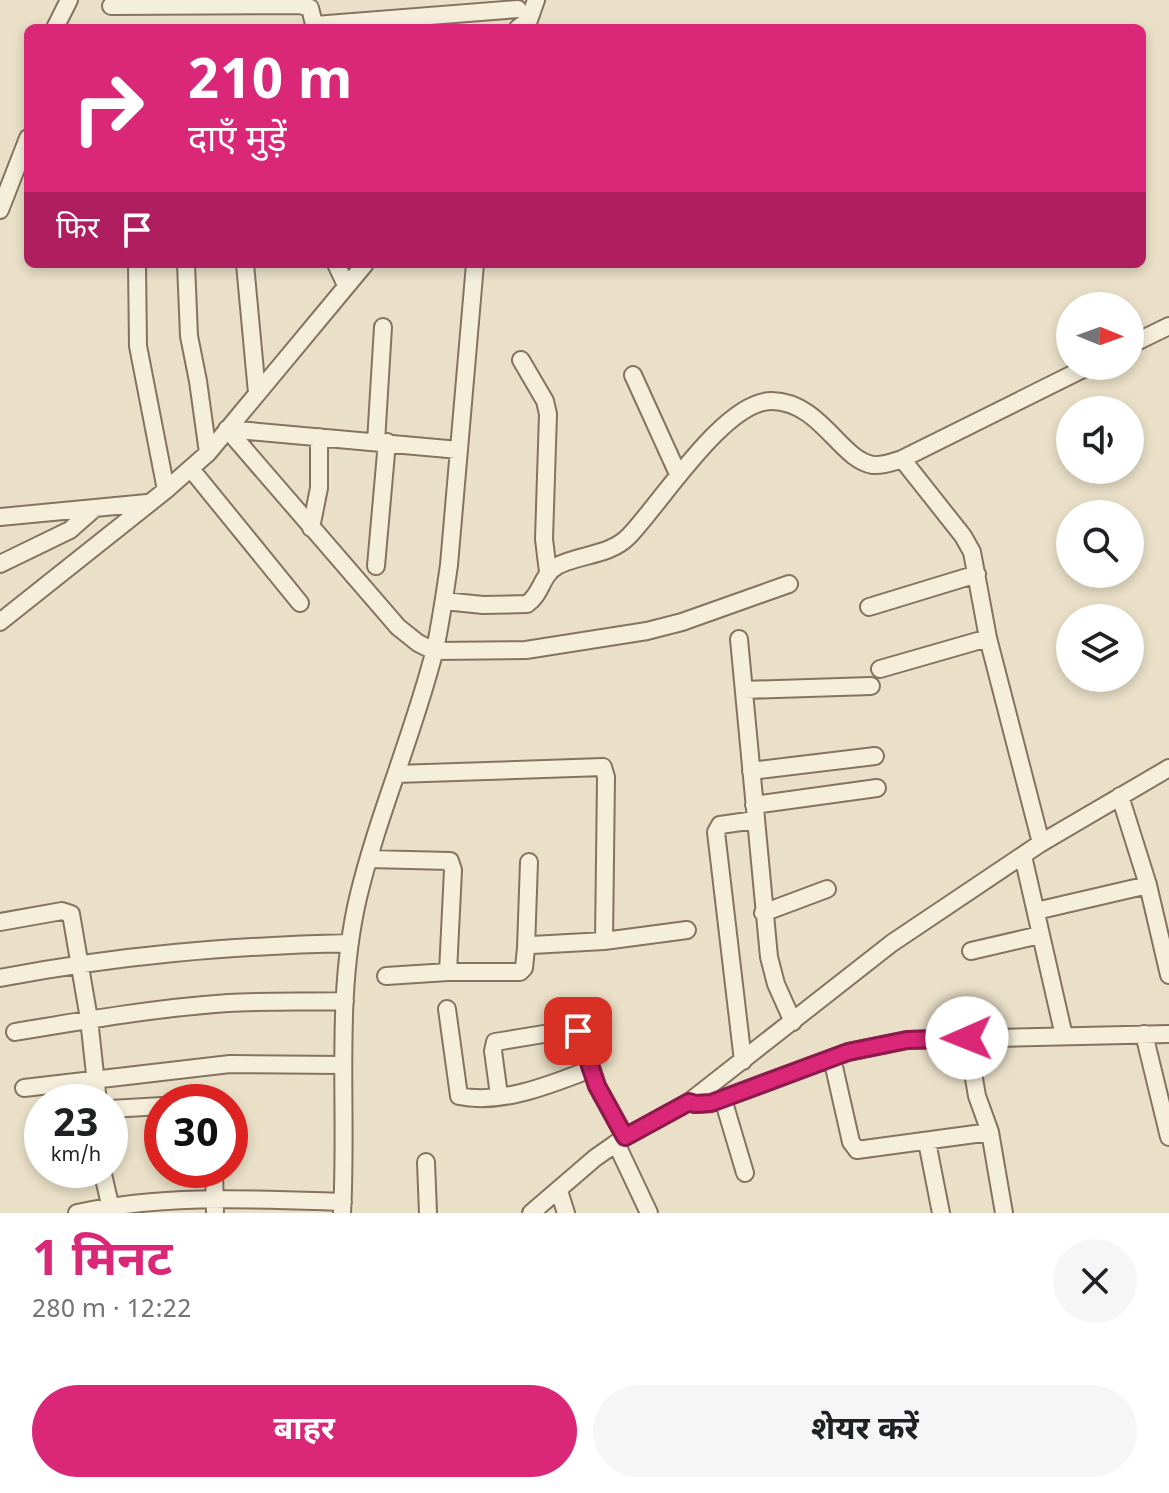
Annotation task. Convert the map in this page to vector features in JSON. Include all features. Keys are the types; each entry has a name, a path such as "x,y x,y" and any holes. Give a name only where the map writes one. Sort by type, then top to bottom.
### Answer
{"street":[{"path":"57,24 69,0"},
{"path":"523,24 529,20 536,0"},
{"path":"341,24 518,4 517,24"},
{"path":"111,6 300,5 310,8 314,24"},
{"path":"0,210 24,148"},
{"path":"137,268 138,346 166,490"},
{"path":"186,268 188,326 208,453"},
{"path":"245,268 257,393"},
{"path":"338,268 346,285"},
{"path":"0,622 208,453 361,268"},
{"path":"77,1213 215,1206 342,1208 343,1065 350,943 358,897 434,651 444,601 475,268"},
{"path":"1144,338 1169,326"},
{"path":"376,566 383,327"},
{"path":"521,360 545,401 548,414 544,539 548,572"},
{"path":"633,375 678,474"},
{"path":"444,601 483,605 527,604 538,593 548,572 558,565 620,543 630,535 678,474 743,409 769,401 791,404 803,409 862,462 882,465 902,459 1061,380"},
{"path":"227,429 459,450"},
{"path":"227,429 398,627 434,651 526,650 647,631 703,616 789,584"},
{"path":"311,528 320,467 319,437"},
{"path":"902,459 968,543 977,574 988,638 1041,843"},
{"path":"191,469 300,603"},
{"path":"0,517 149,503"},
{"path":"0,564 70,530 95,508"},
{"path":"869,607 977,574"},
{"path":"880,669 988,638"},
{"path":"739,639 763,913 771,970 793,1022"},
{"path":"744,690 871,686"},
{"path":"751,771 875,756"},
{"path":"396,774 603,767 606,777 604,941"},
{"path":"531,1213 620,1140 689,1102 892,943 1041,843 1169,768"},
{"path":"743,1061 716,832 720,825 755,812 877,788"},
{"path":"1120,796 1148,885 1169,975"},
{"path":"1023,856 1064,1036"},
{"path":"369,859 450,861 453,870 448,972"},
{"path":"386,976 520,972 524,968 526,948 529,862"},
{"path":"1036,911 1148,885"},
{"path":"763,913 827,889"},
{"path":"0,922 67,911 73,919 97,1084"},
{"path":"526,948 687,930"},
{"path":"971,951 1040,935"},
{"path":"0,978 80,962 179,951 350,943"},
{"path":"15,1032 131,1012 230,1003 345,1001"},
{"path":"447,1009 459,1096 499,1095 548,1086 591,1069"},
{"path":"499,1095 493,1051 498,1041 574,1029 581,1035 602,1098 649,1213"},
{"path":"1144,1034 1169,1137"},
{"path":"689,1102 702,1105 832,1058 907,1040 1169,1034"},
{"path":"967,1038 977,1096 990,1132 1004,1213"},
{"path":"832,1058 854,1148 863,1151 990,1132"},
{"path":"85,1084 230,1064 343,1065"},
{"path":"723,1099 745,1173"},
{"path":"927,1142 941,1213"},
{"path":"426,1162 428,1213"},
{"path":"106,1188 111,1210"},
{"path":"559,1191 566,1213"}],"route":[{"path":"578,1031 597,1086 625,1137 689,1102 702,1105 711,1103 848,1052 907,1040 967,1038"}]}
